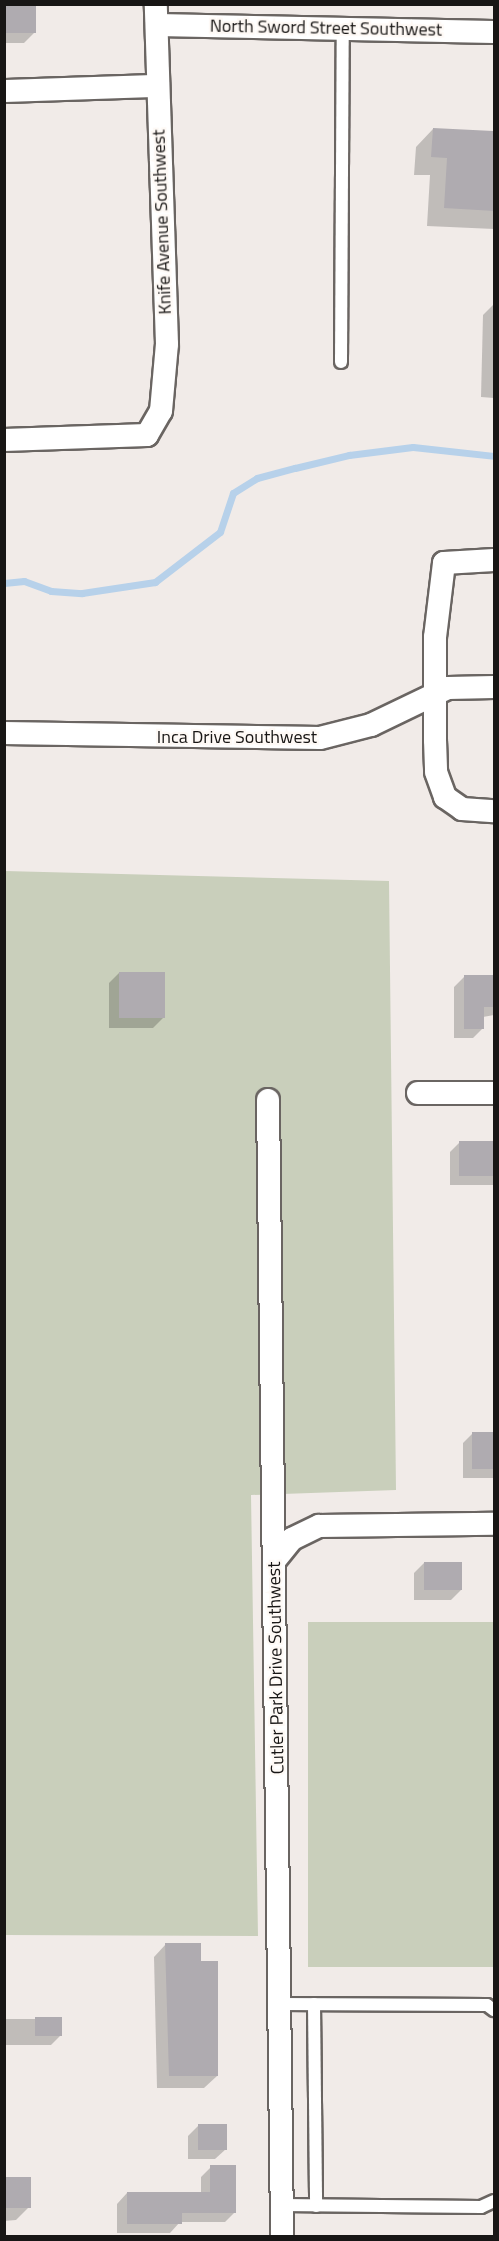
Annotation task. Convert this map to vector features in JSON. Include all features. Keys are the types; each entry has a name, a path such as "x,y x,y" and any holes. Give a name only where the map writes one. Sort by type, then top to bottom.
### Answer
{"street":[{"name":"North Sword Street Southwest","path":"157,15 342,29 495,32"},
{"name":"Knife Avenue Southwest","path":"4,440 147,435 161,411 167,344 157,86 157,15"},
{"path":"4,91 157,86"},
{"path":"495,560 444,563 435,637 436,772 445,797 462,809 495,811"},
{"name":"Inca Drive Southwest","path":"4,733 320,738 371,725 436,693 457,686 495,687"},
{"path":"418,1093 495,1093"},
{"name":"Cutler Park Drive Southwest","path":"268,1100 282,2236"},
{"path":"275,1560 292,1539 319,1526 495,1524"}],"lane":[{"path":"341,362 342,29"},
{"path":"280,2004 487,2005 495,2010"},
{"path":"314,2004 316,2206"},
{"path":"282,2205 481,2207 495,2201"}],"green space":[{"path":"5,871 389,881 396,1490 251,1495 258,1936 5,1935"},
{"path":"308,1622 494,1622 494,1967 308,1967"}],"building":[{"path":"4,4 36,4 36,33 4,33"},
{"path":"433,128 493,131 495,211 444,208 447,158 431,157"},
{"path":"119,972 165,972 165,1018 119,1018"},
{"path":"464,975 495,975 495,1007 484,1007 484,1029 464,1029"},
{"path":"459,1141 494,1141 494,1176 459,1176"},
{"path":"472,1432 494,1432 494,1469 472,1469"},
{"path":"424,1562 462,1562 462,1590 424,1590"},
{"path":"165,1943 201,1943 201,1961 218,1961 218,2076 169,2076"},
{"path":"35,2017 62,2017 62,2036 35,2036"},
{"path":"198,2124 227,2124 227,2150 198,2150"},
{"path":"210,2165 236,2165 236,2213 182,2213 182,2224 127,2224 127,2192 210,2192"},
{"path":"4,2177 31,2177 31,2208 4,2208"}],"waterway":[{"path":"4,583 24,581 51,591 82,593 155,582 220,532 233,493 257,478 295,468 349,455 413,447 494,456"}]}
